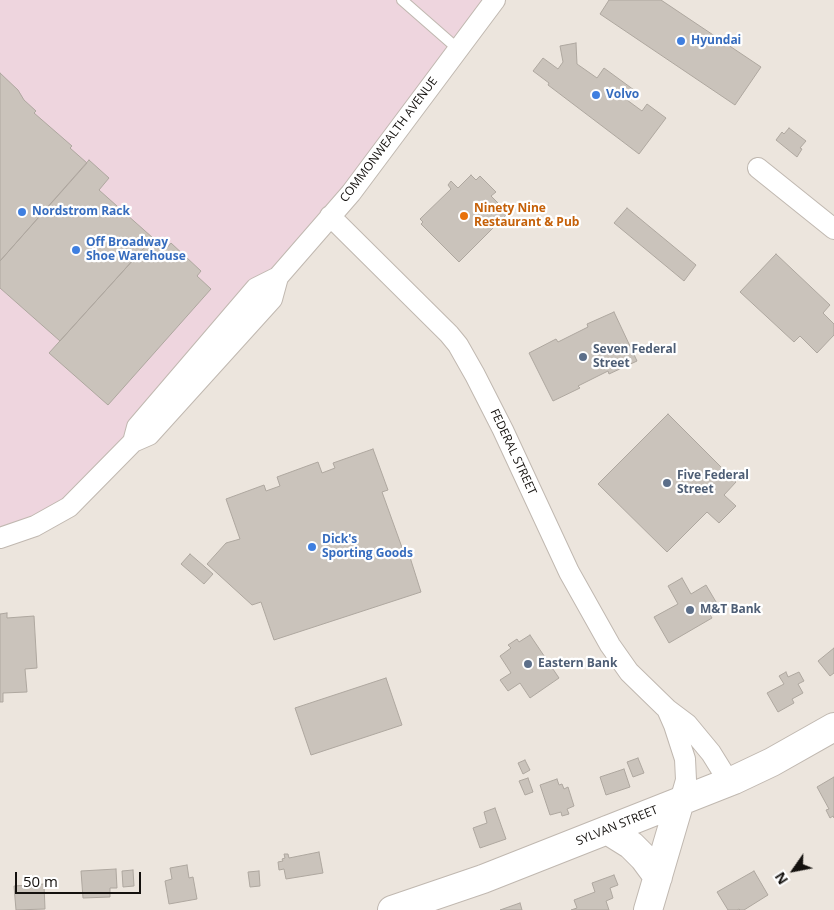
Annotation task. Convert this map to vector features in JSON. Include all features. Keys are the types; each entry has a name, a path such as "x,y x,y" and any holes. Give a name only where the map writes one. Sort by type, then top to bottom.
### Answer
{"main road":[{"name":"SYLVAN STREET","path":"392,910 483,879 729,782 772,762 834,727"},
{"path":"648,910 680,801"},
{"path":"607,830 631,845 644,858 658,877"}],"street":[{"name":"COMMONWEALTH AVENUE","path":"0,538 35,526 70,507 134,442 136,427 256,288 278,277 350,193 495,0"},
{"path":"758,168 834,229"},
{"name":"FEDERAL STREET","path":"330,216 458,345 503,430 569,572 592,615 629,672 667,709 687,724 710,753 729,782"},
{"name":"FEDERAL STREET","path":"667,709 685,758 686,780 680,801"}],"lane":[{"path":"402,0 458,49"}],"shaded area":[{"path":"0,0 495,0 351,193 69,507 0,538"}],"building":[{"name":"Hyundai","path":"609,0 661,0 761,67 735,105 600,14"},
{"name":"Volvo","path":"576,43 577,64 597,78 604,68 634,90 627,100 642,111 647,104 666,118 639,154 548,85 549,83 533,71 543,58 558,69 563,62 560,46"},
{"name":"Nordstrom Rack","path":"0,73 36,111 34,113 72,146 70,148 87,163 0,261"},
{"path":"789,128 806,141 800,148 802,149 797,157 776,140 782,132 784,134"},
{"name":"Off Broadway Shoe Warehouse","path":"89,160 109,178 99,190 153,238 60,341 0,288 0,261"},
{"name":"Ninety Nine Restaurant & Pub","path":"471,175 476,180 480,176 496,192 491,196 508,213 459,262 421,224 423,222 420,219 451,189 448,185 451,181 458,188"},
{"path":"627,208 696,265 684,281 614,223"},
{"path":"153,238 166,249 171,243 201,271 197,276 211,289 108,405 49,353"},
{"path":"776,254 830,305 823,313 834,324 834,335 817,353 800,336 794,342 740,292"},
{"name":"Seven Federal Street","path":"614,312 637,361 609,374 608,371 578,386 580,388 553,401 529,353 556,339 558,342 588,327 587,324"},
{"name":"Five Federal Street","path":"668,414 736,482 724,495 736,506 719,523 707,512 667,552 598,484"},
{"name":"Dick's Sporting Goods","path":"373,449 388,490 382,492 404,553 408,551 421,592 274,640 261,602 252,605 207,564 226,543 240,539 226,499 264,485 266,491 280,486 277,477 318,462 322,473 335,468 333,463"},
{"path":"190,554 213,574 204,584 181,564"},
{"name":"M&T Bank","path":"682,578 691,594 706,585 719,607 709,613 712,618 669,643 654,617 678,604 668,586"},
{"path":"7,613 7,618 34,616 37,668 25,669 27,692 3,693 3,702 0,702 0,614"},
{"name":"Eastern Bank","path":"530,635 559,678 530,698 520,683 508,691 500,680 511,673 500,656 511,648 508,645 517,639 519,642"},
{"path":"834,648 834,673 830,676 818,661"},
{"path":"786,672 788,677 799,672 804,681 798,684 803,693 792,699 794,703 778,712 767,693 784,684 779,676"},
{"path":"386,678 402,725 311,755 295,708"},
{"path":"638,758 644,773 633,777 627,762"},
{"path":"525,760 530,770 523,774 518,763"},
{"path":"624,769 630,787 606,795 600,777"},
{"path":"834,777 834,818 833,816 830,818 826,810 829,809 817,787"},
{"path":"528,778 533,792 525,795 519,781"},
{"path":"557,779 559,785 562,784 564,789 568,787 574,806 567,809 569,814 562,816 561,812 550,815 540,785"},
{"path":"495,808 506,839 480,848 473,828 487,823 484,812"},
{"path":"319,852 323,873 286,879 284,869 279,870 278,862 283,861 282,859 285,858 284,854 288,854 289,858"},
{"path":"187,865 189,878 193,877 197,899 169,904 165,881 172,879 170,868"},
{"path":"116,869 117,888 110,888 110,897 83,898 81,871"},
{"path":"133,870 134,886 123,887 122,871"},
{"path":"259,871 260,886 250,887 248,872"},
{"path":"754,871 768,895 744,910 728,910 717,892"},
{"path":"614,875 618,885 610,888 613,898 606,901 609,910 571,910 577,908 574,900 595,892 592,883"},
{"path":"44,884 45,909 16,910 14,886"},
{"path":"520,903 522,910 500,910"}],"place":[{"name":"Hyundai","path":"681,41"},
{"name":"Volvo","path":"596,95"},
{"name":"Nordstrom Rack","path":"22,212"},
{"name":"Ninety Nine Restaurant & Pub","path":"464,216"},
{"name":"Off Broadway Shoe Warehouse","path":"76,250"},
{"name":"Seven Federal Street","path":"583,357"},
{"name":"Five Federal Street","path":"667,483"},
{"name":"Dick's Sporting Goods","path":"312,547"},
{"name":"M&T Bank","path":"690,610"},
{"name":"Eastern Bank","path":"528,664"}]}
